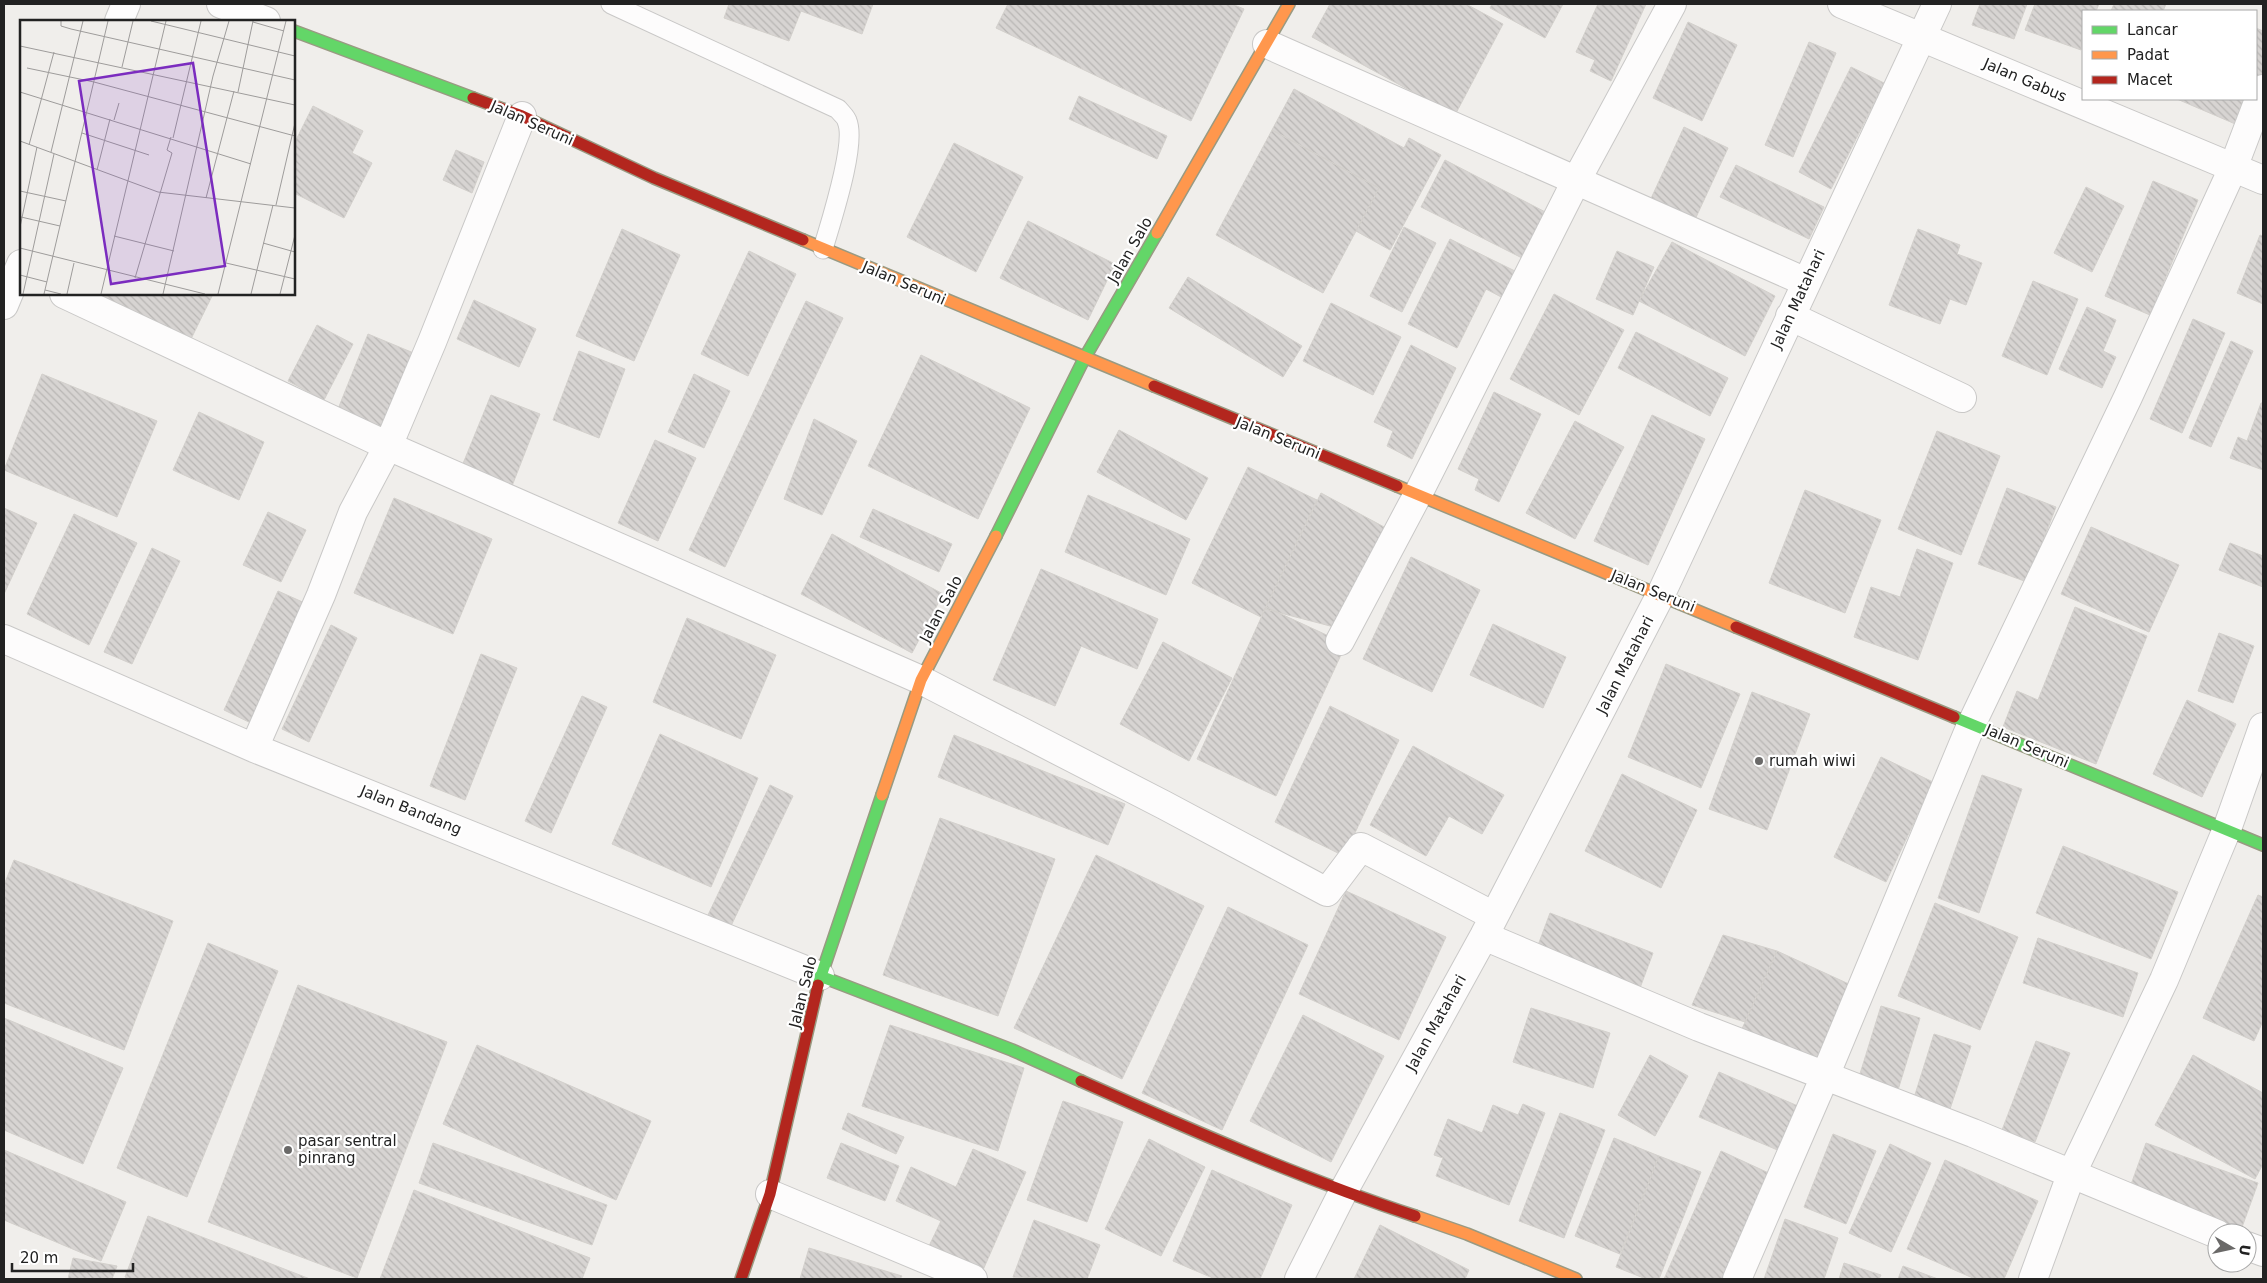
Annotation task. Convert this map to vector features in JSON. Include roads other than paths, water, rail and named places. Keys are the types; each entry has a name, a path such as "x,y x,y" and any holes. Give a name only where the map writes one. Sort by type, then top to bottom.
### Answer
{"street":[{"path":"118,20 126,4"},
{"path":"221,4 263,20"},
{"name":"Jalan Salo","path":"742,1279 770,1194 820,976 921,680 1031,470 1084,359 1289,4"},
{"path":"1340,641 1418,494 1576,181 1672,4"},
{"name":"Jalan Gabus","path":"1842,4 2263,180"},
{"name":"Jalan Matahari","path":"1299,1279 1343,1192 1489,926 1662,594 1937,4"},
{"name":"Jalan Seruni","path":"295,31 522,116 654,178 739,212 823,250 1084,359 1662,594 2263,845"},
{"path":"1267,44 1806,282"},
{"path":"1736,1279 1825,1076 1972,723 2132,388 2233,168 2263,89"},
{"path":"254,748 321,595 353,512 388,446 436,333 522,116"},
{"path":"4,306 20,270"},
{"path":"66,295 388,446 921,680 1164,804 1328,892 1361,847 1489,926 1699,1027 1973,1133 2207,1230"},
{"path":"1790,316 1962,398"},
{"name":"Jalan Bandang","path":"4,639 254,748 820,976"},
{"path":"2033,1279 2071,1175 2164,980 2227,829 2263,727"},
{"path":"820,976 1012,1050 1224,1144 1343,1192 1467,1234 1576,1279"},
{"path":"770,1194 917,1254 972,1279"}],"lane":[{"path":"610,4 838,109 848,122 847,158 823,250"}],"place":[{"name":"rumah wiwi","path":"1759,761"},
{"name":"pasar sentral pinrang","path":"288,1150"}]}
